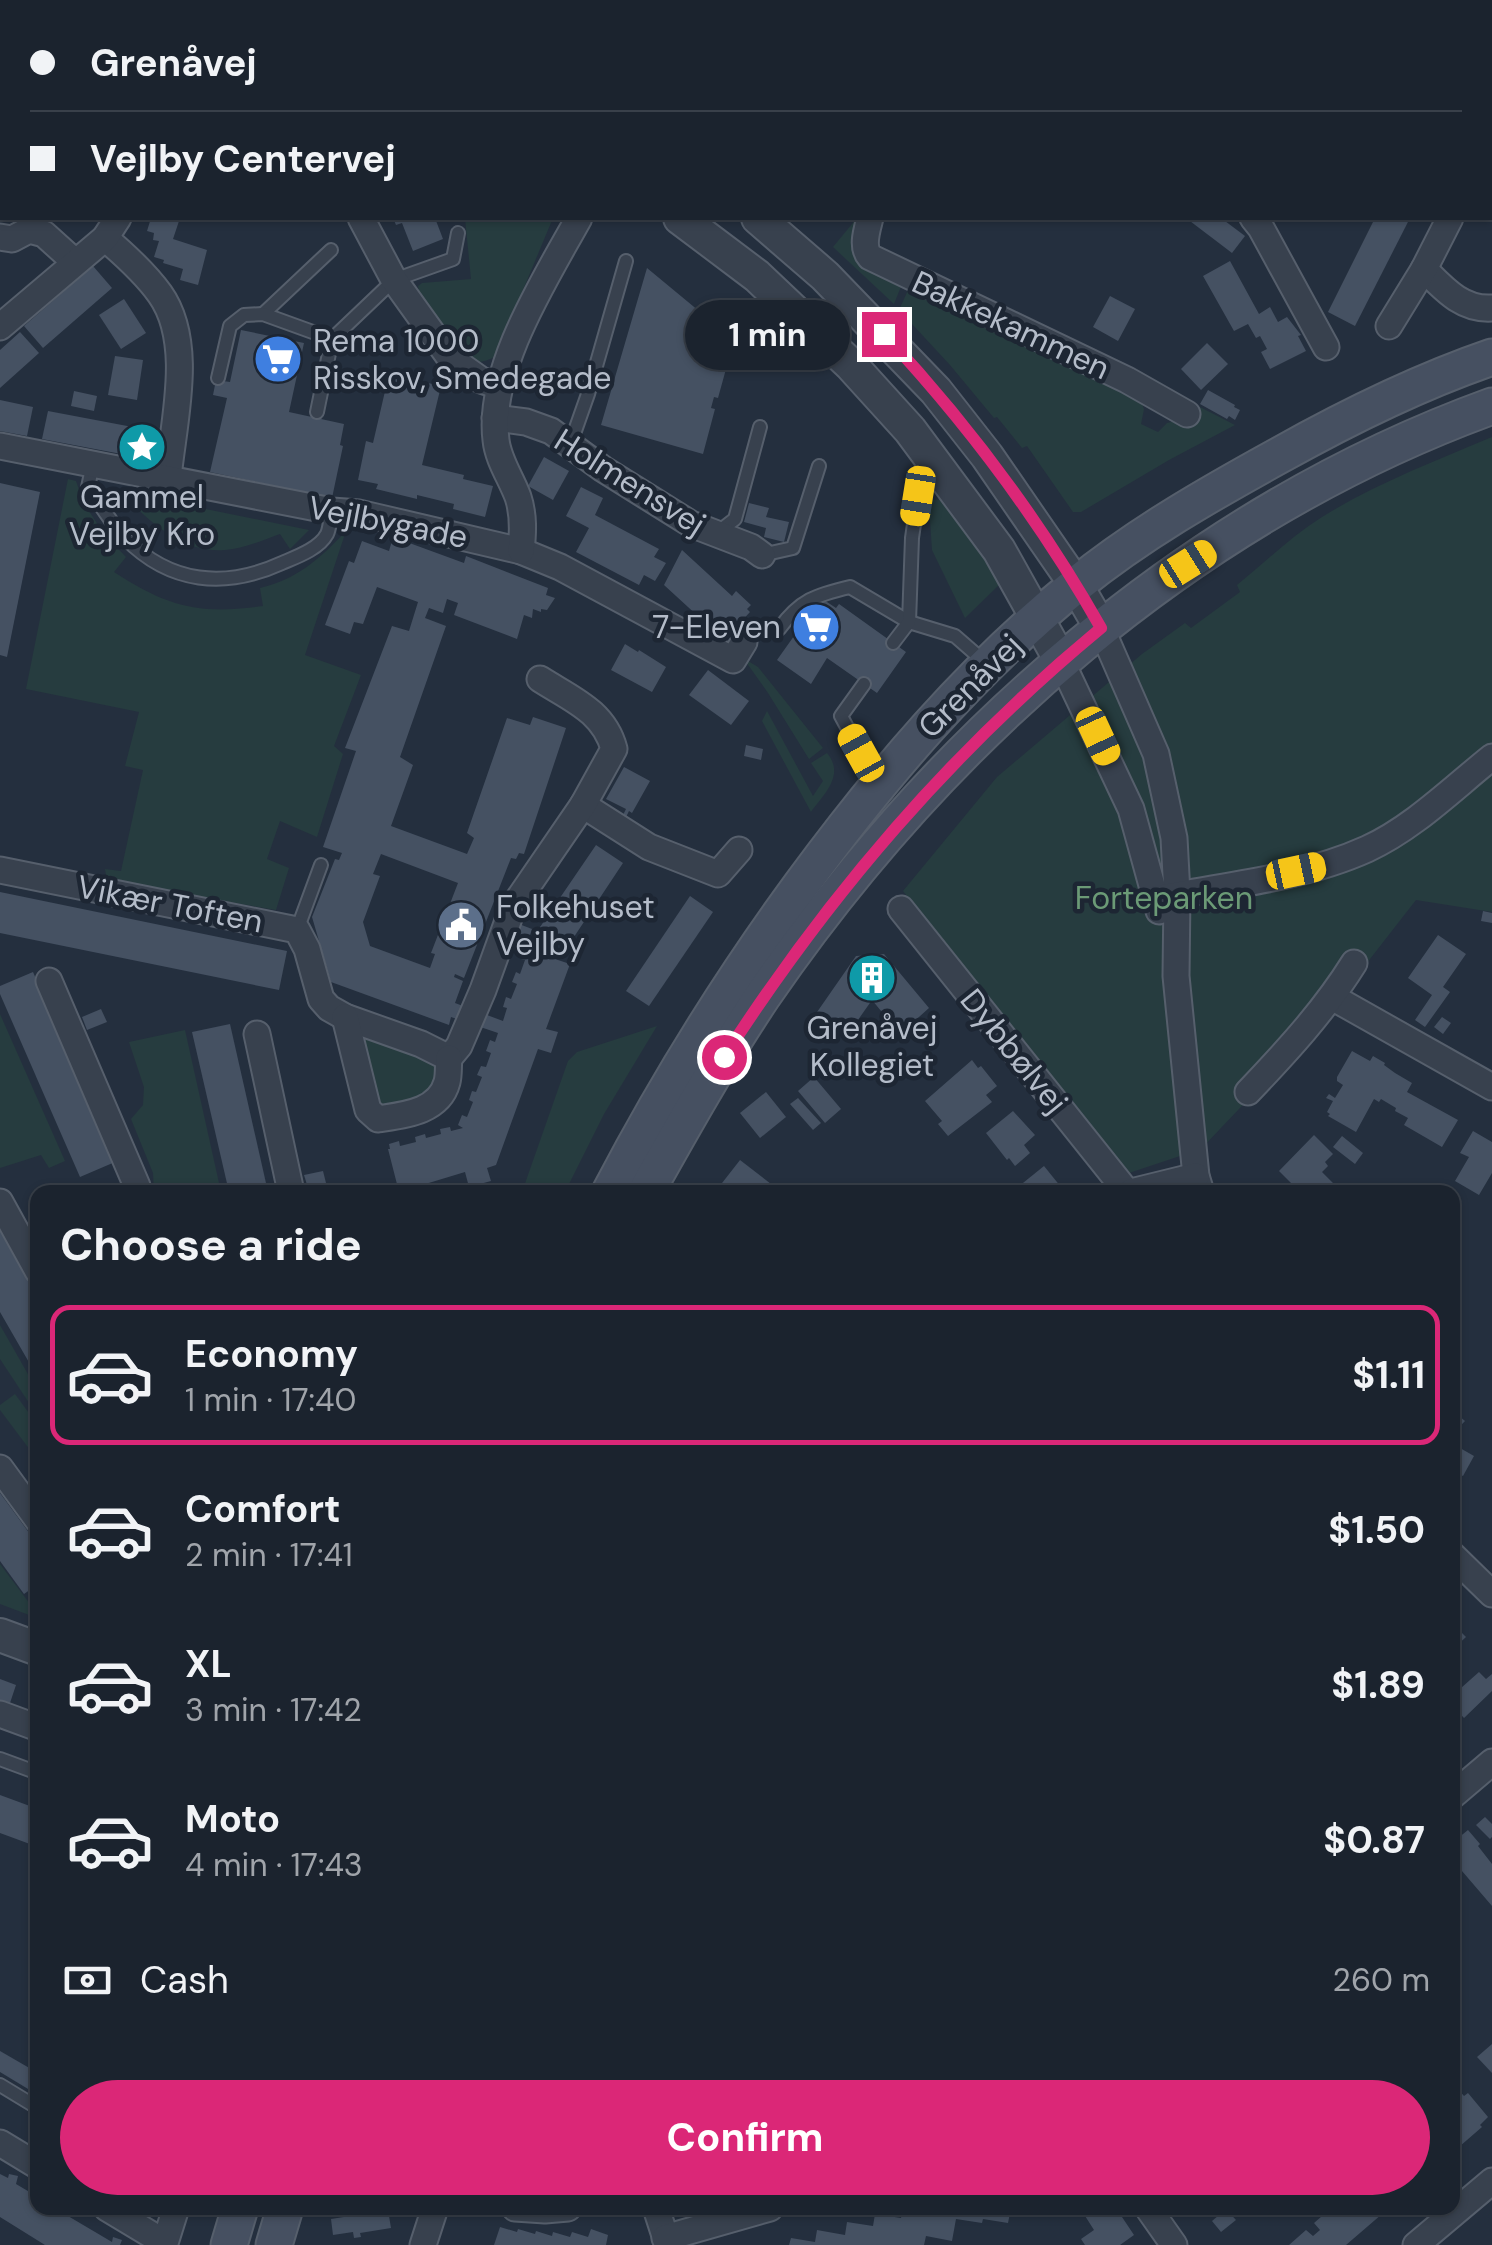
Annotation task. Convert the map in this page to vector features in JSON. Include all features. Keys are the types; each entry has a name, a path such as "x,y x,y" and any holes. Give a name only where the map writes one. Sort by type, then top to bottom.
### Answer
{"main road":[{"name":"Grenåvej","path":"614,1185 733,982 827,850 881,780 988,664 1076,585 1170,518 1306,440 1457,368 1492,357"},
{"name":"Grenåvej","path":"650,1185 705,1087 762,998 858,869 964,753 1061,661 1188,564 1289,500 1382,452 1492,406"},
{"path":"230,2245 238,2215"},
{"path":"274,2245 283,2215"}],"street":[{"path":"361,220 394,280 450,358 480,380 499,386"},
{"path":"521,551 518,498 496,443 494,418 499,386 542,285 578,220"},
{"path":"683,220 757,276 851,365 910,430 999,550 1061,661 1131,809 1166,897 1198,1184"},
{"path":"760,220 825,276 936,391 987,456 1076,585 1101,628 1156,754 1174,838 1166,897"},
{"name":"Bakkekammen","path":"870,220 865,244 870,258 1128,380 1187,414"},
{"path":"1255,220 1326,347"},
{"path":"1389,326 1449,220"},
{"path":"0,327 112,228 163,297 173,320 178,352 178,413 168,478"},
{"path":"0,237 12,239 29,230 44,234 76,262"},
{"path":"1424,270 1451,296 1469,306 1492,308"},
{"name":"Holmensvej","path":"494,418 526,422 552,431 603,469 691,524 762,555"},
{"name":"Vejlbygade","path":"0,446 359,514 521,551 560,567 733,660 744,642"},
{"name":"Vikær Toften","path":"0,870 297,930 321,999 344,1017 368,1110 378,1118 420,1110 437,1102 447,1084 449,1058 459,1046 483,990 513,907 583,806 614,749 610,731 594,714 540,678"},
{"path":"1166,897 1323,865 1368,848 1406,826 1492,757"},
{"path":"583,806 649,847 718,874 740,850"},
{"name":"Dybbølvej","path":"901,909 1123,1185"},
{"path":"1248,1092 1290,1047 1354,964"},
{"path":"50,981 137,1185"},
{"path":"1332,996 1492,1087"},
{"path":"344,1017 449,1058"},
{"path":"257,1034 289,1185"},
{"path":"0,1202 30,1256"},
{"path":"0,1468 30,1501"},
{"path":"1460,1563 1492,1594"},
{"path":"0,1635 30,1646"},
{"path":"0,1714 30,1725"},
{"path":"1460,1789 1492,1762"},
{"path":"0,2143 30,2161"},
{"path":"1460,2208 1492,2181"},
{"path":"117,2215 165,2244 174,2215"},
{"path":"423,2245 432,2215"},
{"path":"658,2215 666,2241 748,2215"},
{"path":"1153,2215 1174,2245"},
{"path":"1416,2245 1452,2215"}],"lane":[{"path":"317,412 332,339 394,280 453,259 458,232"},
{"path":"262,314 332,250"},
{"path":"570,445 626,261"},
{"path":"218,378 230,326 244,314 262,314 332,339"},
{"path":"715,534 735,519 760,427"},
{"path":"93,464 88,487 140,552 161,566 210,580 260,573 308,551 326,535 332,511"},
{"path":"762,555 793,548 818,466"},
{"path":"893,642 909,622 918,496 939,467"},
{"path":"779,629 804,602 850,587 909,622 955,636 988,664"},
{"path":"864,684 841,716 881,780"},
{"path":"297,930 321,865"},
{"path":"0,1759 30,1770"},
{"path":"0,2085 30,2103"}],"green space":[{"path":"465,220 552,220 495,357 481,362 464,356 449,340 418,286 471,279"},
{"path":"857,220 856,243 902,284 894,304 833,247"},
{"path":"909,288 1044,350 1141,401 1141,424 1158,432 1175,421 1163,388 1235,425 1081,512 1073,512 1027,446 1022,448 899,310"},
{"name":"Forteparken","path":"1492,437 1492,912 1416,900 1317,1027 1201,1149 1120,1176 903,891 997,777 1142,654 1185,623 1191,628 1240,592 1237,585 1322,517 1384,484"},
{"path":"68,479 76,481 96,522 126,557 114,572 185,606 263,606 260,588 307,567 346,531 305,655 361,675 334,746 343,754 317,837 280,821 267,859 289,868 276,910 107,881 105,869 121,871 143,770 125,766 139,712 26,689"},
{"path":"107,489 309,530 290,549 280,534 232,549 198,548 164,531 133,505 120,511"},
{"path":"942,499 1001,583 965,618 932,550 929,506 933,500"},
{"path":"746,662 758,667 823,748 809,759"},
{"path":"767,711 813,796 823,781 811,763 827,753 832,761 831,784 811,812 762,721"},
{"path":"0,1014 65,1161 49,1168 41,1155 0,1168"},
{"path":"657,1026 604,1114 568,1185 524,1185 568,1061 577,1052"},
{"path":"185,1030 219,1185 154,1185 153,1173 131,1119 143,1105 144,1087 129,1042"},
{"path":"364,1035 430,1060 435,1065 437,1083 425,1096 381,1107 375,1098 361,1038"},
{"path":"0,1325 30,1378 30,1404 0,1359"},
{"path":"15,1394 30,1414 30,1450 0,1410 0,1405"},
{"path":"0,1564 30,1604 30,1615 0,1604"}],"building":[{"path":"150,220 179,220 173,239 207,250 198,285 180,280 183,269 154,257 159,241 153,240 154,233 147,231"},
{"path":"394,220 436,220 443,239 413,251 402,223 396,225"},
{"path":"1189,220 1224,220 1245,236 1232,253"},
{"path":"1374,220 1409,220 1355,326 1328,312"},
{"path":"1230,261 1259,314 1270,307 1278,322 1287,317 1301,335 1298,336 1306,351 1270,369 1261,352 1267,349 1260,336 1256,338 1248,324 1234,331 1203,276"},
{"path":"93,266 112,288 43,348 24,326"},
{"path":"647,268 734,340 718,398 714,397 711,408 715,409 703,454 601,425"},
{"path":"1110,296 1135,309 1118,341 1093,327"},
{"path":"124,299 146,333 121,349 99,315"},
{"path":"241,330 304,343 289,412 344,424 332,498 210,472 227,398 213,395 216,380 230,382"},
{"path":"20,332 39,353 0,388 0,350"},
{"path":"1207,343 1228,364 1201,390 1181,369"},
{"path":"115,356 143,360 137,400 108,395"},
{"path":"389,374 441,386 422,465 493,486 485,517 453,509 454,504 376,489 378,484 358,480 366,441 373,443"},
{"path":"1208,390 1240,410 1235,420 1200,404"},
{"path":"74,391 97,396 94,411 71,406"},
{"path":"0,400 33,407 27,436 0,431"},
{"path":"48,411 159,432 153,460 42,439"},
{"path":"544,457 569,471 553,500 528,486"},
{"path":"0,483 40,492 7,657 0,655"},
{"path":"581,487 603,498 595,515 659,549 654,557 666,563 655,581 644,575 639,585 576,552 589,528 566,516"},
{"path":"749,503 769,508 766,517 789,522 784,542 764,537 766,528 744,522"},
{"path":"393,537 464,563 466,556 548,588 546,595 555,598 547,610 533,609 532,618 524,615 517,639 454,615 458,603 447,599 443,613 429,608 425,618 446,626 400,757 413,765 391,826 467,854 474,838 467,833 507,718 530,725 533,717 566,728 524,854 511,858 464,978 455,974 463,981 455,1003 503,1021 507,1008 503,1007 517,984 512,982 516,972 520,974 524,950 534,952 541,931 538,930 596,845 623,863 566,949 549,938 543,955 570,964 546,1029 558,1032 551,1053 538,1049 496,1165 487,1168 491,1181 476,1185 468,1185 465,1172 422,1185 397,1185 388,1149 389,1144 399,1141 400,1146 416,1142 415,1137 425,1134 426,1138 441,1134 440,1129 463,1128 458,1125 462,1115 467,1117 473,1102 469,1100 472,1091 476,1092 482,1077 477,1075 481,1066 486,1067 491,1053 486,1051 498,1033 451,1017 449,1025 331,982 312,917 335,859 339,860 342,853 323,847 356,751 345,748 392,626 409,631 418,602 377,587 363,624 354,622 350,634 325,625 349,561 354,563 362,541 389,551","holes":["381,854 458,883 431,953 435,954 430,968 370,946 363,922 380,876 373,874"]},
{"path":"682,550 732,596 736,591 751,605 747,609 750,612 724,640 664,585"},
{"path":"821,598 836,608 839,604 906,652 877,693 827,658 811,684 777,660"},
{"path":"625,644 666,667 652,692 611,670"},
{"path":"708,670 749,701 731,725 689,695"},
{"path":"746,745 763,749 761,760 744,756"},
{"path":"624,767 650,781 626,817 626,809 606,799"},
{"path":"0,892 287,951 279,990 0,933"},
{"path":"690,896 713,912 649,1006 626,991"},
{"path":"1483,911 1492,913 1492,923 1481,921"},
{"path":"519,924 532,929 525,950 512,945"},
{"path":"1438,935 1466,954 1443,987 1450,992 1425,1027 1415,1020 1432,995 1408,978"},
{"name":"Grenåvej Kollegiet","path":"884,954 929,1008 900,1034 872,1000 846,1037 815,1015 856,956"},
{"path":"33,972 115,1162 80,1177 0,994 0,986"},
{"path":"101,1009 107,1022 87,1030 82,1017"},
{"path":"1442,1017 1451,1023 1443,1034 1434,1027"},
{"path":"230,1024 266,1185 227,1185 192,1032"},
{"path":"1352,1051 1370,1061 1373,1056 1385,1063 1412,1083 1407,1092 1458,1120 1442,1147 1404,1125 1408,1118 1381,1099 1374,1099 1356,1132 1328,1116 1333,1101 1326,1098 1329,1094 1335,1098 1343,1085 1337,1077"},
{"path":"972,1060 997,1086 986,1095 992,1102 948,1136 938,1124 942,1121 925,1101"},
{"path":"814,1077 841,1109 825,1123 798,1091"},
{"path":"766,1092 786,1117 760,1138 740,1113"},
{"path":"798,1098 821,1123 813,1130 790,1104"},
{"path":"1013,1111 1035,1135 1024,1145 1030,1153 1015,1166 986,1133"},
{"path":"1473,1131 1492,1142 1492,1173 1479,1195 1455,1181 1469,1157 1460,1153"},
{"path":"1314,1135 1333,1154 1322,1172 1335,1185 1293,1185 1279,1171"},
{"path":"1342,1136 1363,1153 1355,1164 1333,1147"},
{"path":"740,1160 771,1184 770,1185 720,1185"},
{"path":"1044,1166 1059,1185 1020,1185"},
{"path":"323,1171 326,1183 307,1185 304,1175"},
{"path":"0,1228 30,1281 30,1364 0,1312"},
{"path":"1460,1448 1474,1456 1463,1476 1460,1475"},
{"path":"0,1493 30,1534 30,1590 24,1594 0,1561"},
{"path":"1479,1672 1486,1679 1492,1674 1492,1691 1464,1718 1460,1714 1460,1689"},
{"path":"0,1679 16,1685 10,1703 0,1700"},
{"path":"0,1795 30,1806 30,1844 0,1833"},
{"path":"1485,1817 1492,1824 1490,1839 1476,1825"},
{"path":"1468,1830 1492,1864 1492,1906 1460,1869 1460,1836"},
{"path":"1492,2044 1492,2073 1477,2057"},
{"path":"0,2051 30,2068 30,2090 0,2072"},
{"path":"1460,2092 1464,2096 1468,2093 1488,2117 1460,2146"},
{"path":"0,2174 8,2178 9,2174 18,2176 16,2184 30,2192 30,2215 68,2215 112,2242 113,2237 122,2240 120,2245 45,2245 0,2217"},
{"path":"389,2215 391,2228 360,2233 361,2237 354,2238 353,2232 333,2235 331,2219"},
{"path":"875,2215 901,2218 1010,2215 1008,2223 956,2219 952,2241 926,2236 924,2245 789,2245 791,2238 815,2242 817,2230 845,2235 847,2222 873,2226"},
{"path":"1084,2215 1121,2215 1134,2235 1120,2245 1085,2245 1081,2239 1094,2230"},
{"path":"1219,2215 1231,2215 1236,2220 1221,2232 1212,2221"},
{"path":"1323,2215 1381,2215 1346,2245 1289,2245 1306,2230 1313,2236 1320,2230 1314,2223"},
{"path":"500,2227 552,2236 553,2232 570,2237 572,2232 588,2237 591,2229 608,2235 606,2245 494,2245"}],"place":[{"name":"Rema 1000 Risskov, Smedegade","path":"278,359"},
{"name":"Gammel Vejlby Kro","path":"142,447"},
{"name":"7-Eleven","path":"816,627"},
{"name":"Folkehuset Vejlby","path":"461,925"},
{"name":"Grenåvej Kollegiet","path":"872,978"}],"route":[{"path":"724,1057 808,933 915,804 1011,706 1101,628 987,456 884,334"}]}
